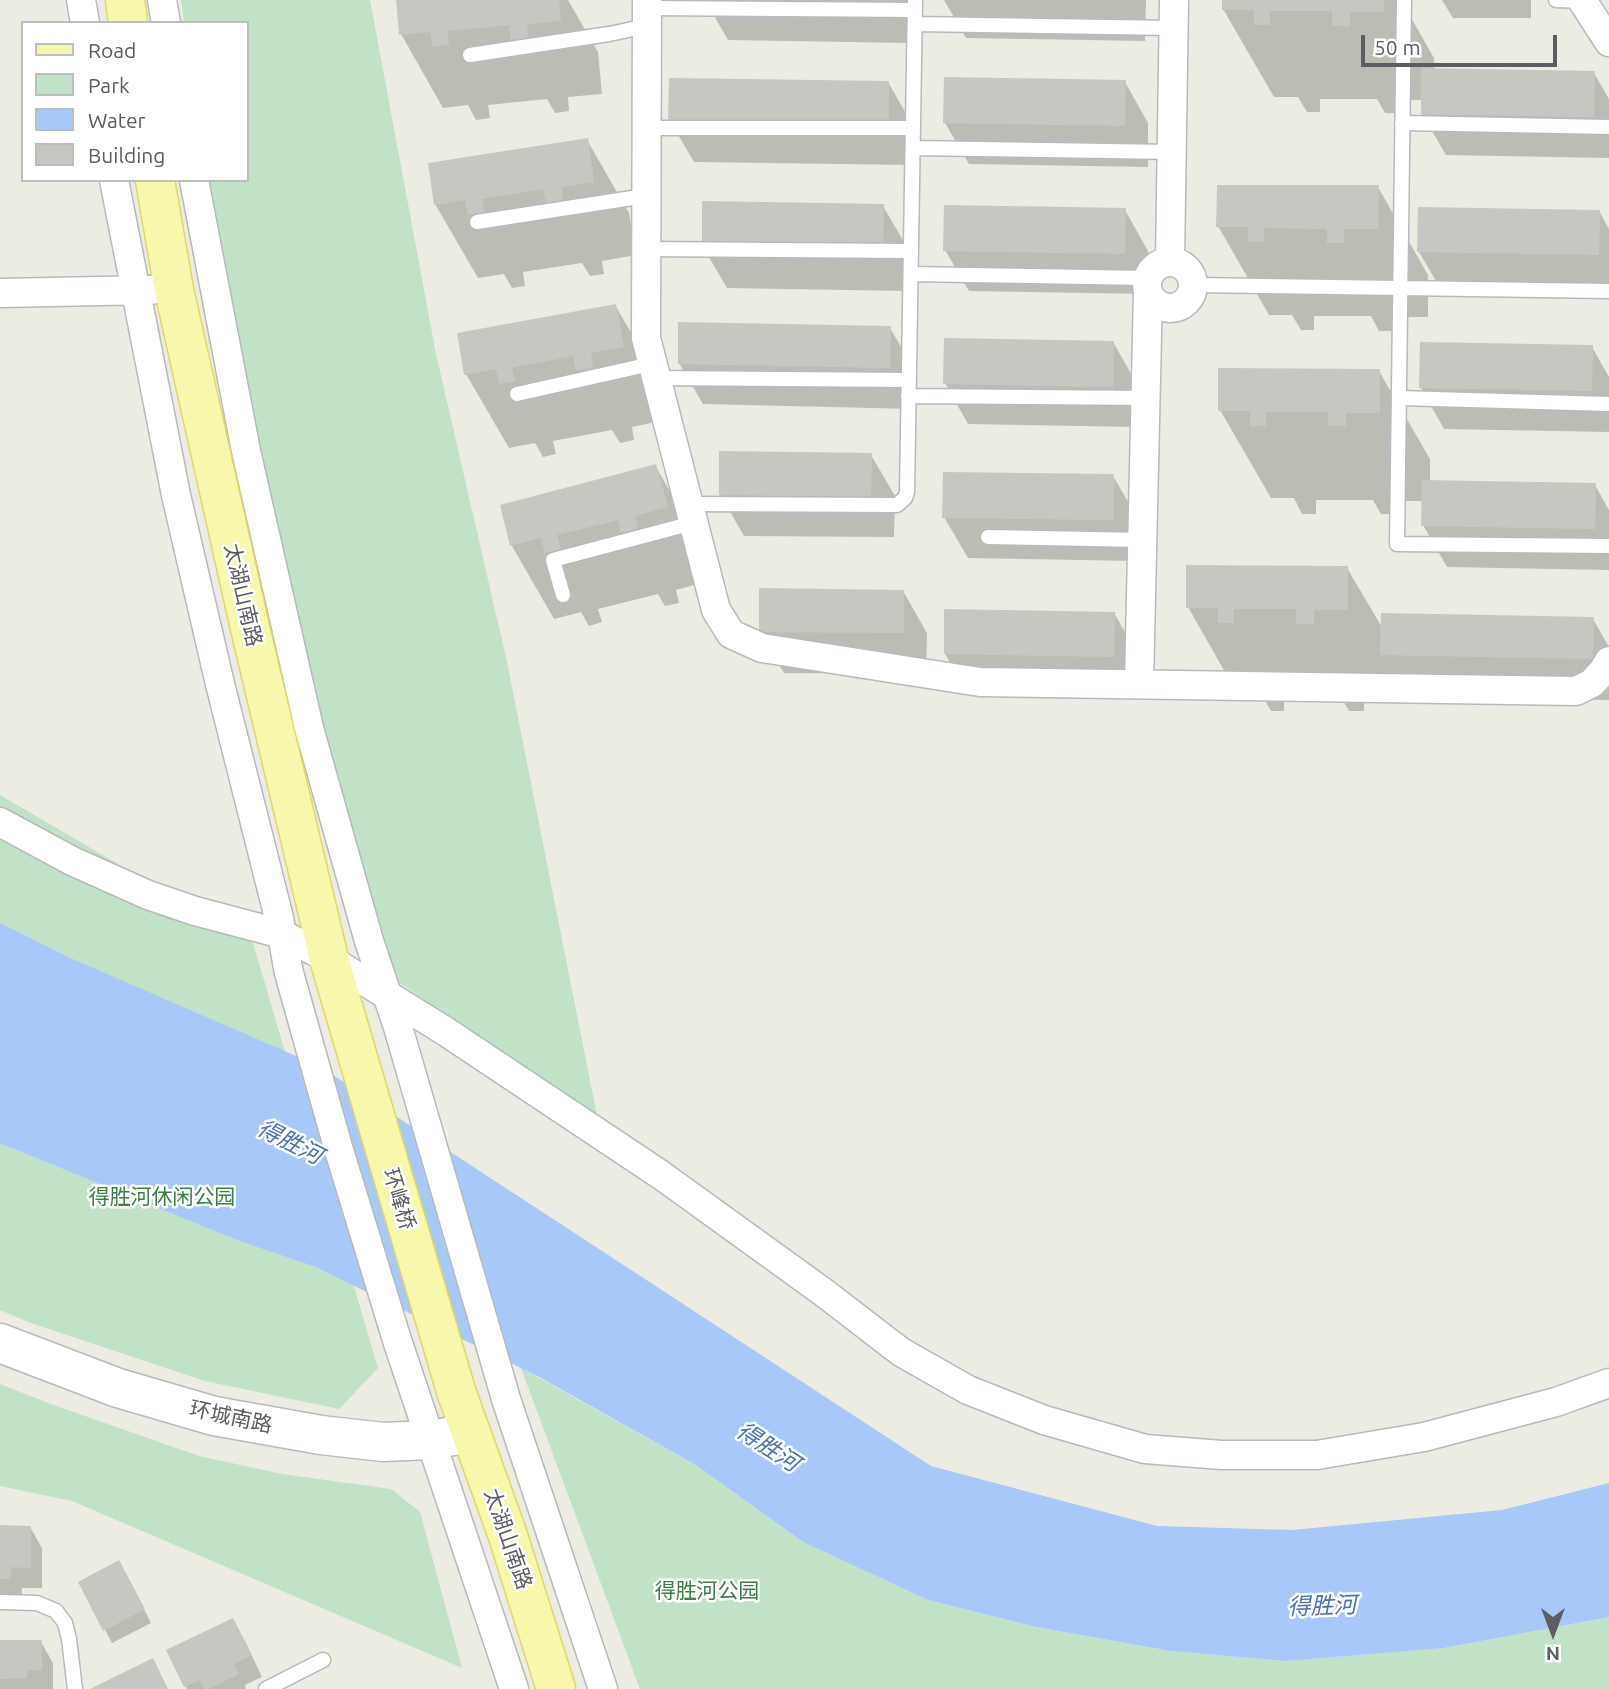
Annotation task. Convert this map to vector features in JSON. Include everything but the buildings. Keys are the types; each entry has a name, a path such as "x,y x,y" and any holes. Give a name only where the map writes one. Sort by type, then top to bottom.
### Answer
{"main road":[{"path":"125,0 128,21"},
{"name":"太湖山南路","path":"155,182 174,290 250,628 342,1007"},
{"name":"环峰桥","path":"342,1007 456,1391"},
{"name":"环城南路","path":"0,1343 117,1388 214,1416 321,1435 383,1442 430,1440 471,1433"},
{"name":"太湖山南路","path":"456,1391 508,1536 556,1689"}],"street":[{"path":"81,0 85,21"},
{"path":"162,0 166,21"},
{"path":"1139,683 1146,398 1156,277 1172,152 1174,0"},
{"path":"1573,0 1609,42"},
{"path":"647,11 645,318 653,371 716,610 731,634 762,648 980,682 1576,691 1592,683 1604,671 1609,661"},
{"path":"114,182 176,495 289,972 338,1147 397,1340 514,1689"},
{"path":"194,182 246,451 309,728 369,941 398,1027 506,1399 603,1689"},
{"path":"1184,266 1193,278 1194,285 1189,299 1184,304 1170,308 1157,304 1156,277 1184,266"},
{"path":"0,293 174,290"},
{"path":"0,822 72,861 148,895 195,911 282,934 330,959 445,1031 661,1175 901,1352 968,1390 1044,1420 1145,1449 1222,1455 1317,1455 1424,1437 1556,1402 1609,1383"}],"lane":[{"path":"1404,0 1397,544 1609,546"},
{"path":"470,55 609,34 647,11 915,11 1173,28"},
{"path":"563,595 553,560 690,514 901,503 907,492 915,11"},
{"path":"1402,123 1609,127"},
{"path":"646,128 913,128"},
{"path":"913,148 1172,152"},
{"path":"477,222 645,196"},
{"path":"645,249 911,251"},
{"path":"911,274 1156,277"},
{"path":"1194,285 1609,291"},
{"path":"517,394 653,371 909,380"},
{"path":"908,396 1146,398"},
{"path":"1399,398 1609,404"},
{"path":"988,537 1143,540"},
{"path":"0,1602 37,1603 56,1611 65,1623 69,1639 75,1689"},
{"path":"266,1689 323,1660"}],"green space":[{"path":"181,0 370,0 436,354 507,662 598,1121 367,960 223,288 208,182 248,182 248,21 184,21"},
{"name":"得胜河休闲公园","path":"0,795 253,943 378,1368 339,1409 205,1381 31,1323 0,1310"},
{"name":"得胜河公园","path":"521,1368 696,1465 803,1542 928,1600 1036,1627 1171,1651 1286,1661 1444,1648 1609,1617 1609,1689 640,1689"},
{"path":"0,1384 199,1456 282,1474 391,1489 420,1512 462,1668 72,1501 0,1486"}],"water":[{"name":"得胜河","path":"0,923 68,957 319,1066 931,1466 1157,1526 1292,1530 1502,1510 1609,1483 1609,1617 1444,1648 1286,1661 1171,1651 1036,1627 928,1600 803,1542 696,1465 539,1377 316,1267 237,1240 0,1143"}]}
